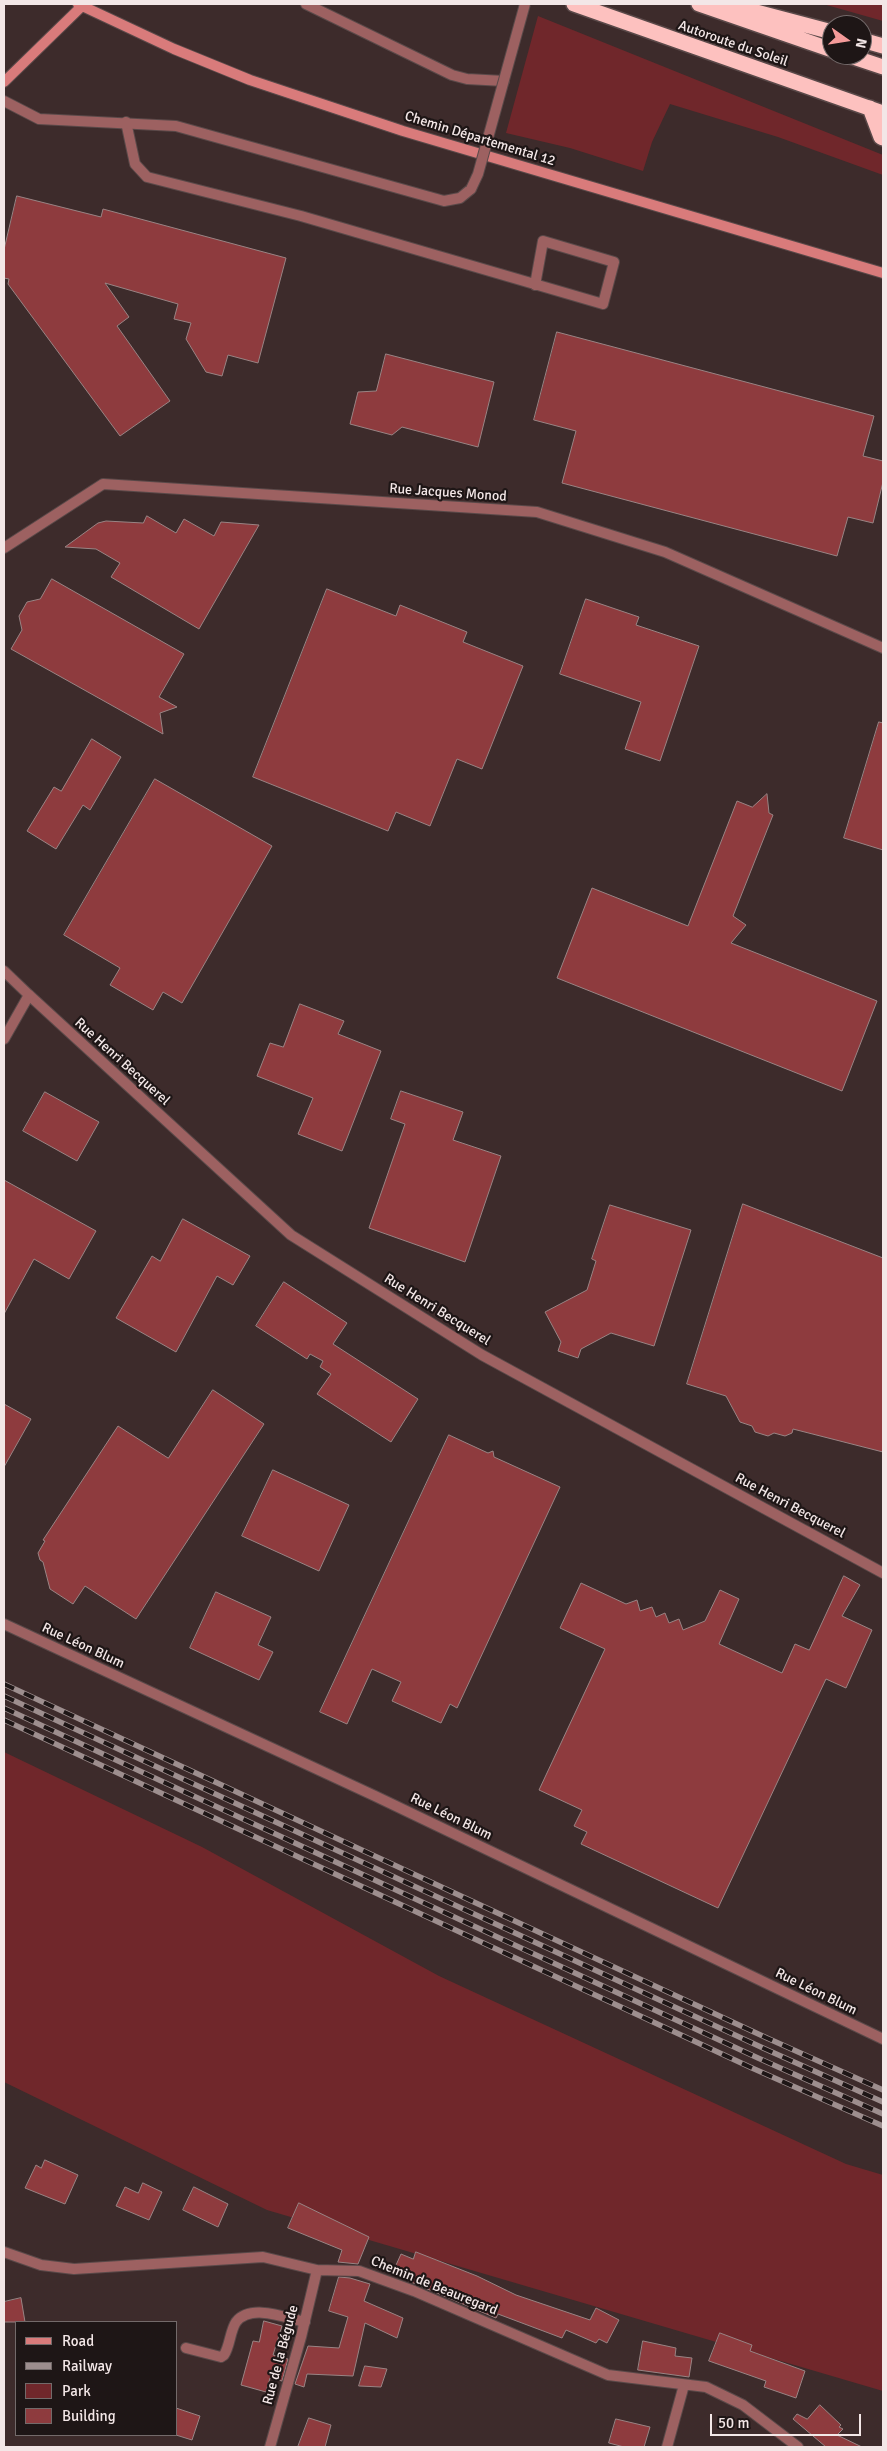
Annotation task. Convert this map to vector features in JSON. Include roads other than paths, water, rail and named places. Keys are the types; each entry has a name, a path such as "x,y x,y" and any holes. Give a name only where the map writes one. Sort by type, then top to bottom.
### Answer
{"highway":[{"name":"Autoroute du Soleil","path":"574,4 877,111"},
{"name":"Autoroute du Soleil","path":"699,4 822,47"},
{"path":"726,4 822,29"},
{"path":"877,111 881,137 883,138"}],"main road":[{"path":"4,82 81,4"},
{"name":"Chemin Départemental 12","path":"81,4 174,49 268,86 403,131 883,273"}],"street":[{"path":"306,4 444,72 467,79 504,81"},
{"path":"4,101 39,119 176,126 444,201 460,198 471,189 478,174 525,4"},
{"path":"126,122 135,164 147,177 301,216 534,285 603,304 614,262 543,241 534,285"},
{"name":"Rue Jacques Monod","path":"4,548 103,484 537,512 665,552 883,648"},
{"name":"Rue Henri Becquerel","path":"4,971 291,1235 482,1355 883,1573"},
{"path":"4,1039 29,995"},
{"name":"Rue Léon Blum","path":"4,1624 375,1796 883,2039"},
{"name":"Chemin de Beauregard","path":"4,2252 41,2265 74,2269 262,2257 317,2270 359,2271 414,2291 608,2375 706,2387 743,2405 798,2447"},
{"name":"Rue de la Bégude","path":"270,2447 305,2322 317,2270"},
{"path":"186,2348 221,2356 224,2355 236,2323 251,2313 262,2312 305,2322"},
{"path":"667,2447 684,2384"}],"railway":[{"path":"4,1684 883,2090"},
{"path":"4,1696 883,2102"},
{"path":"4,1708 758,2058 883,2114"},
{"path":"4,1720 752,2068 883,2126"}]}
